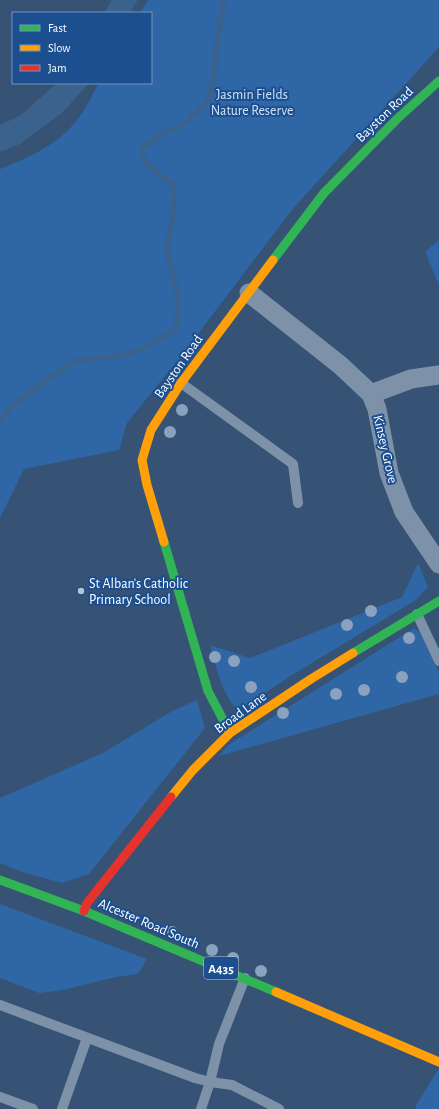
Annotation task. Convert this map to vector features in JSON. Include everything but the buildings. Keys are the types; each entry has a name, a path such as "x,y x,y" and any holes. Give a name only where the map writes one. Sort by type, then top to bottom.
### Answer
{"main road":[{"name":"Bayston Road","path":"230,733 208,691 147,485 142,460 150,430 181,383 324,193 397,119 439,81"},
{"name":"Broad Lane","path":"84,911 92,897 193,770 230,733 311,679 439,601"},
{"name":"Alcester Road South","path":"0,880 84,911 245,978 439,1062"}],"street":[{"name":"Kinsey Grove","path":"249,293 340,365 371,394 377,409 389,473 404,512 439,564"},
{"path":"371,394 411,379 439,375"}],"lane":[{"path":"181,383 293,464 298,503"},
{"path":"418,614 439,661"},
{"path":"201,1109 210,1082 219,1044 245,978"},
{"path":"0,1005 194,1078 232,1085 279,1109"},
{"path":"62,1109 87,1038"},
{"path":"0,1097 33,1109"}],"green space":[{"name":"Jasmin Fields Nature Reserve","path":"148,0 439,0 439,47 291,211 182,355 127,423 119,450 24,469 0,518 0,169 42,150 61,137 80,116 98,84 152,84 152,12 141,12"},
{"path":"439,240 439,285 425,252"},
{"path":"418,563 428,587 416,600 289,677 246,706 235,707 222,685 210,645 250,658 402,597"},
{"path":"414,628 420,633 439,672 439,694 219,756 228,745"},
{"path":"197,700 205,728 89,874 62,883 22,872 0,863 0,798 103,753 172,711"},
{"path":"0,904 147,959 138,974 116,977 63,990 39,993 0,978"},
{"path":"437,1071 439,1071 439,1109 417,1109 415,1107"}],"shaded area":[{"path":"112,0 138,0 131,12 105,12"},
{"path":"56,84 88,84 62,113 20,144 0,152 0,125 21,115"}],"waterway":[{"path":"0,423 9,409 34,389 75,361 92,358 118,357 143,349 177,329 178,299 167,249 172,223 174,186 145,163 141,150 162,134 181,126 209,101 223,0"}],"traffic: fast":[{"path":"273,260 324,193 397,119 439,81"},
{"path":"164,542 208,691 230,733"},
{"path":"353,653 439,601"},
{"path":"0,880 84,911 276,992"}],"traffic: slow":[{"path":"164,542 147,485 142,460 151,430 181,383 273,260"},
{"path":"171,797 193,770 230,733 353,653"},
{"path":"276,992 439,1062"}],"traffic: jam":[{"path":"84,911 87,903 171,797"}],"place":[{"name":"St Alban's Catholic Primary School","path":"81,591"}]}
